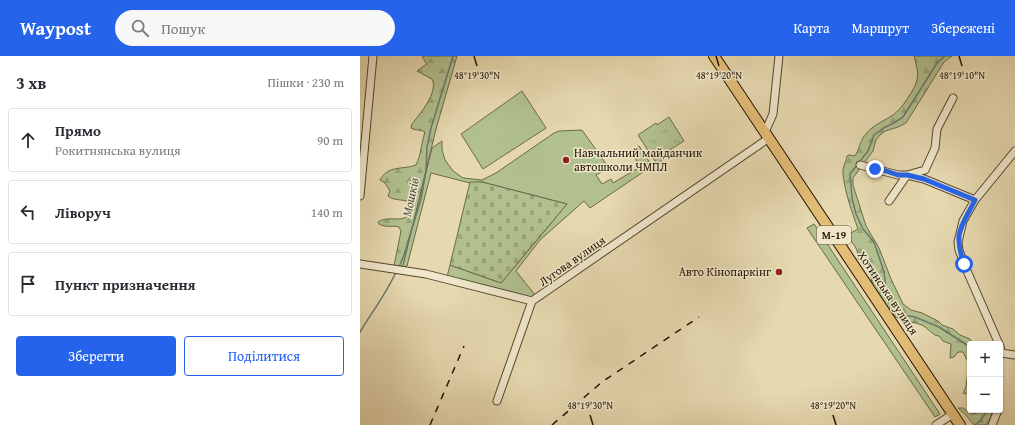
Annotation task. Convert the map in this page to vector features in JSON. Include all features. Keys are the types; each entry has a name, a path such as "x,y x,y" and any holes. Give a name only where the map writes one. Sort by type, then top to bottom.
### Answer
{"highway":[{"name":"Хотинська вулиця","path":"714,56 956,419"}],"street":[{"path":"360,196 373,56"},
{"path":"767,135 773,114 779,56"},
{"path":"889,201 907,175 925,170 935,148 937,129 953,98"},
{"name":"Лугова вулиця","path":"360,264 426,274 532,301 767,135"},
{"path":"996,341 959,250 959,235 963,221 975,200 1015,151"},
{"path":"860,164 898,175 907,175 924,179 975,200"},
{"path":"497,401 532,301"},
{"path":"1003,351 1015,355"},
{"path":"992,425 997,413"},
{"path":"936,425 956,419"}],"green space":[{"path":"457,56 436,129 403,265 401,267 394,266 401,231 399,227 384,226 378,222 407,216 411,212 413,204 388,196 390,191 385,183 380,180 383,175 391,170 416,165 418,161 425,132 411,128 412,124 431,97 433,90 432,79 417,71 427,64 422,57"},
{"path":"914,56 952,56 944,62 906,123 885,131 876,140 873,151 853,178 853,185 866,226 879,248 903,304 911,310 922,313 938,321 942,325 953,329 960,335 970,339 971,341 967,341 967,360 963,352 958,352 954,357 950,358 951,344 943,341 939,336 935,335 922,325 900,319 889,311 881,302 876,293 872,284 869,269 864,266 862,261 858,259 856,248 849,234 858,229 845,188 843,169 847,156 855,156 864,136 875,126 900,109 914,89 918,77"},
{"path":"522,91 546,128 483,169 461,134"},
{"path":"669,117 684,141 660,156 663,160 657,164 638,135 656,123 657,125"},
{"path":"582,130 609,168 596,175 602,184 611,179 613,183 640,167 631,151 639,146 652,166 590,208 584,201 540,240 516,271 535,295 530,299 447,277 450,265 501,283 567,204 482,182 470,183 431,173 407,266 401,267 403,265 432,148 442,141 442,150 445,160 453,171 463,178 482,180 496,173 554,133 559,131"},
{"path":"470,182 482,182 567,204 501,283 450,265"},
{"path":"814,224 940,414 935,417 807,228"},
{"path":"967,379 966,394 963,393"},
{"path":"958,408 963,408 967,411 967,413 972,414 992,413 986,425 974,425"}],"waterway":[{"name":"Мошків","path":"399,267 421,199 426,171 427,147 431,128 453,56"},
{"path":"945,56 937,63 903,117 874,135 868,151 850,174 852,198 856,214 863,229 874,242 884,272 887,299 893,309 903,315 915,317 939,327 967,345"},
{"name":"Мошків","path":"360,332 396,272"},
{"path":"975,425 981,420 985,413"}],"railway":[{"path":"552,425 602,382 699,317"},
{"path":"430,425 464,346"}],"place":[{"name":"Навчальний майданчик автошколи ЧМПЛ","path":"566,160"},
{"name":"Авто Кінопаркінг","path":"779,272"}],"route":[{"path":"875,169 898,175 907,175 924,179 975,200 963,221 959,235 959,250 964,264"}]}
